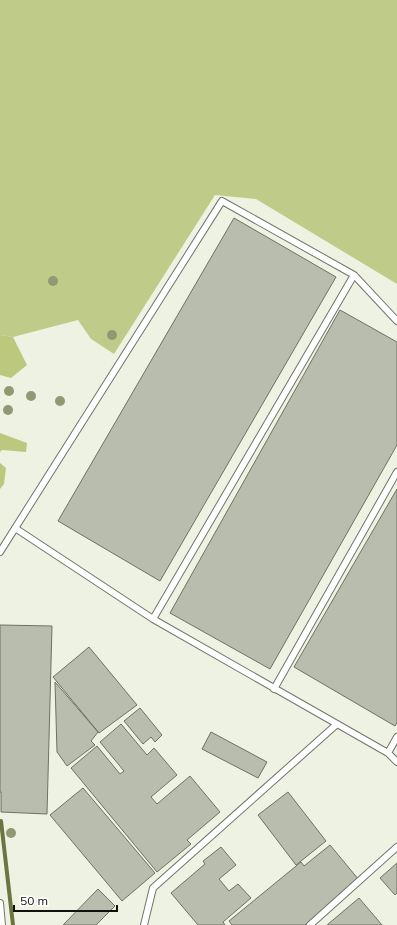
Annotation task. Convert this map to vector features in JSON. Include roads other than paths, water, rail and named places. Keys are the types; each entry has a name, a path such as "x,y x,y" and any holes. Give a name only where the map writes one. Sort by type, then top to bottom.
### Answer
{"lane":[{"path":"0,552 222,201 354,275 397,320"},
{"path":"153,619 354,275"},
{"path":"274,689 397,472"},
{"path":"15,528 153,619 388,753 397,762"},
{"path":"144,925 153,888 337,724"},
{"path":"388,753 397,737"},
{"path":"310,925 397,848"},
{"path":"0,903 2,925"}],"waterway":[{"path":"1,821 13,925"}]}
